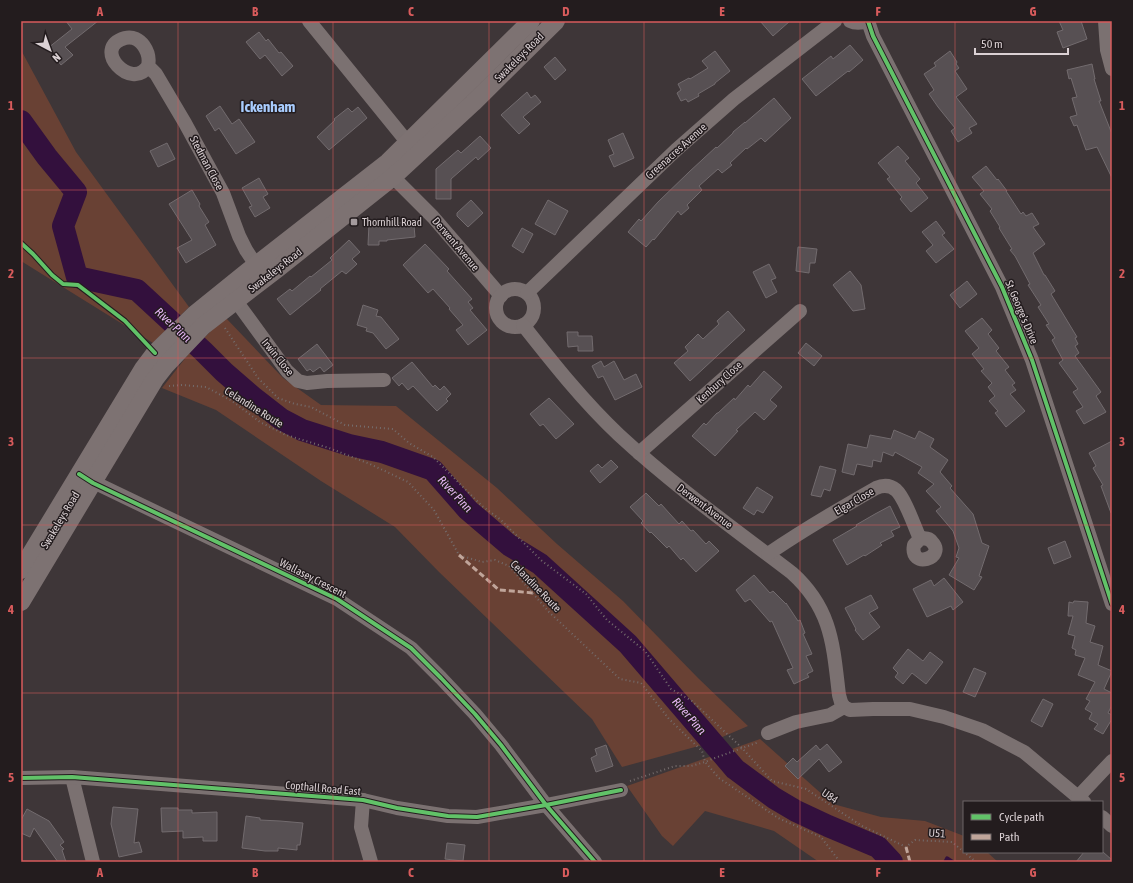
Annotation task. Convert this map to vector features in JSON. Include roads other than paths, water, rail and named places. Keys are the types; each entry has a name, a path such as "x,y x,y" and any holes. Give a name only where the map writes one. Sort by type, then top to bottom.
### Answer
{"main road":[{"name":"Swakeleys Road","path":"205,318 236,301 267,263 394,177 473,103 531,21"},
{"name":"Swakeleys Road","path":"21,570 86,479 160,361 205,318 267,263 381,168 505,59 556,21"},
{"name":"Swakeleys Road","path":"21,602 143,370 160,361"}],"street":[{"path":"309,21 408,143"},
{"name":"Greenacres Avenue","path":"527,293 676,150 734,99 835,21"},
{"path":"850,21 857,23 868,21"},
{"name":"St. George's Drive","path":"868,21 874,36 1002,287 1032,360 1112,604"},
{"path":"1104,21 1106,50 1112,69"},
{"name":"Stedman Close","path":"148,66 156,74 185,123 223,193 234,226 246,250 267,263"},
{"name":"Derwent Avenue","path":"394,177 434,217 500,296"},
{"path":"512,289 518,289 527,293 534,303 534,310 528,322 517,327 504,324 497,313 496,306 500,296 512,289"},
{"name":"Irwin Close","path":"236,301 287,371 298,381 307,383 327,381 384,380"},
{"name":"Kenbury Close","path":"639,453 800,311"},
{"name":"Derwent Avenue","path":"523,325 572,386 618,434 679,487 800,580 820,607 829,630 832,641 839,695 844,707"},
{"name":"Wallasey Crescent","path":"86,479 338,599 411,648 475,714 501,745 546,805 595,862"},
{"name":"Elgar Close","path":"768,554 837,510 876,488 883,486 891,487 898,492 920,539"},
{"path":"768,733 796,722 830,715 844,707 850,710 910,709 944,717 982,730 1024,752 1081,799 1112,761"},
{"path":"72,777 93,862"},
{"name":"Copthall Road East","path":"21,778 72,777 363,800 397,808 448,816 477,817 620,790"},
{"path":"363,800 362,826 372,862"},
{"path":"1103,818 1112,826"}],"waterway":[{"name":"River Pinn","path":"21,121 47,157 76,192 63,226 77,277 137,290 224,372 281,419 302,430 349,445 382,452 433,470 468,510 509,545 540,564 628,644 735,769 774,798 796,811 878,847 892,862"},
{"path":"945,862 947,858 953,862"}],"place":[{"name":"Thornhill Road","path":"354,222"}],"district":[{"name":"Ickenham","path":"268,106"}]}
